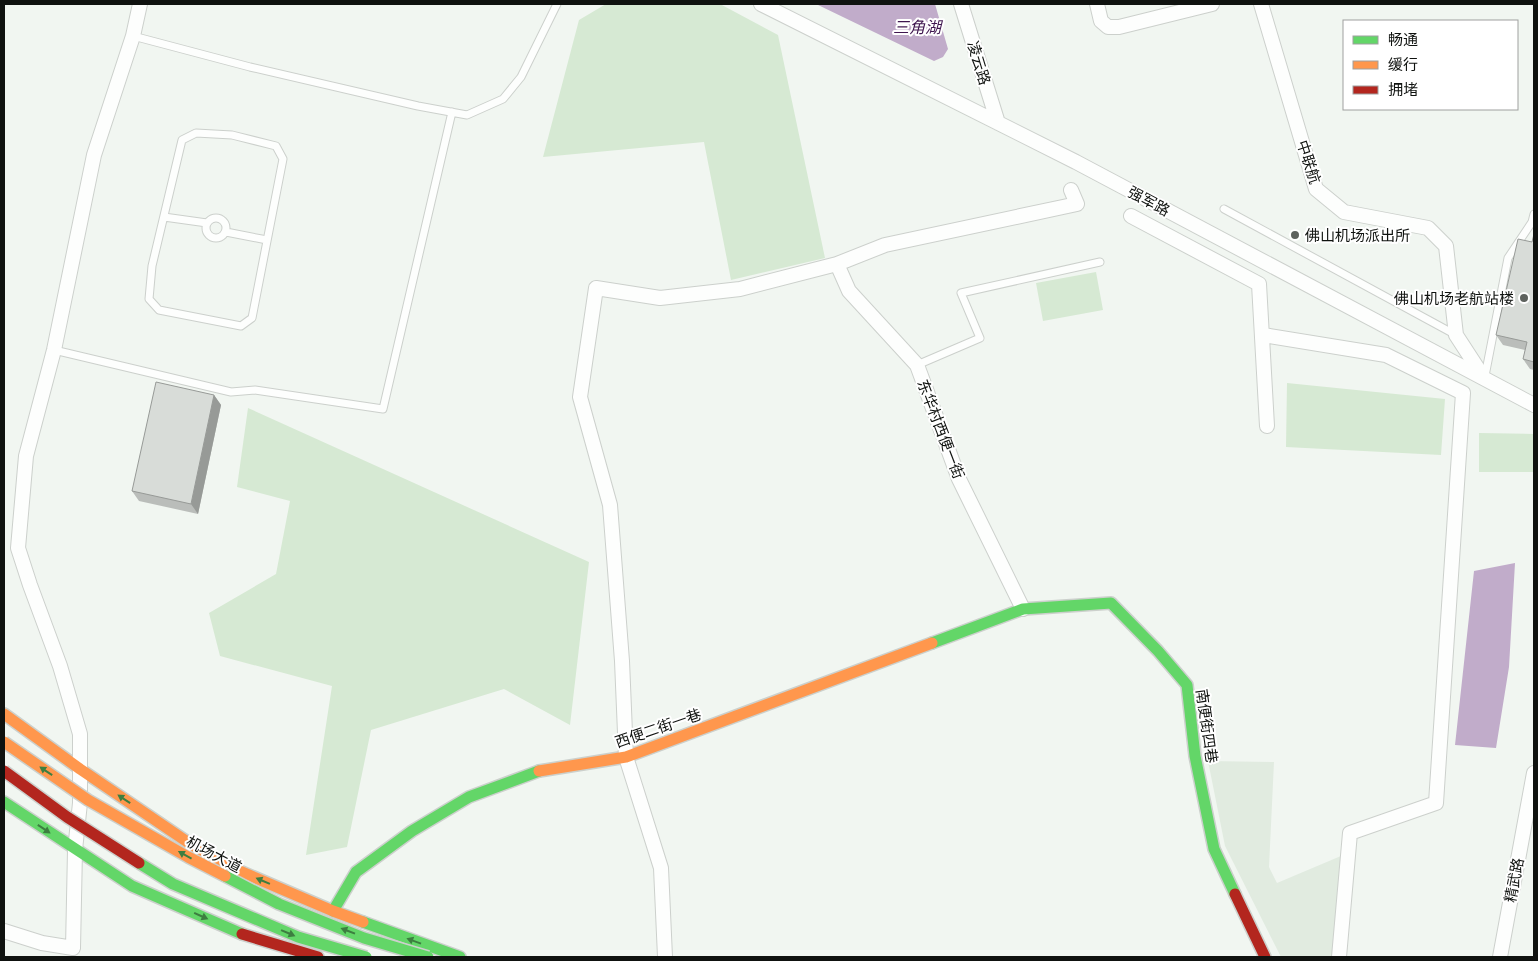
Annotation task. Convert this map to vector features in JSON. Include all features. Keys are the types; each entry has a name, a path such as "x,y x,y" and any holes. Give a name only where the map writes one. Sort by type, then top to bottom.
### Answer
{"street":[{"path":"4,931 72,952 75,850 80,803 80,734 60,666 18,548 26,456 54,350 94,155 133,36 140,4"},
{"name":"强军路","path":"761,4 1076,162 1534,405"},
{"name":"凌云路","path":"961,4 998,123"},
{"path":"1098,4 1101,20 1108,27 1119,27 1187,7 1212,4"},
{"name":"中联航","path":"1261,4 1316,189 1344,212 1428,228 1446,246 1456,335 1484,379"},
{"path":"665,957 661,868 626,757 622,661 610,505 580,397 596,288 660,298 740,289 837,264 885,245 1077,204 1070,190"},
{"path":"1131,216 1259,284 1267,426"},
{"name":"东华村西便一街","path":"837,264 849,291 917,365 959,479 1023,609"},
{"path":"1262,335 1386,355 1463,393 1436,803 1350,833 1339,957"},
{"name":"南便街四巷","path":"1023,609 1111,603 1158,651 1187,685 1195,756 1214,849 1265,957"},
{"name":"西便二街一巷","path":"333,911 356,872 412,831 469,798 543,770 626,757 1023,609"},
{"path":"4,714 80,769 214,860 333,911 460,957"},
{"path":"4,748 20,726"},
{"name":"机场大道","path":"4,742 96,804 188,857 279,904 364,938 428,957"},
{"path":"4,771 67,817 173,884 298,938 366,957"},
{"name":"精武路","path":"1500,957 1534,773"},
{"path":"4,802 132,886 241,934 318,957"}],"lane":[{"path":"133,36 259,69 418,106 467,115 503,99 520,78 557,4"},
{"path":"54,350 231,392 255,390 383,409 452,112"},
{"path":"196,133 232,135 276,146 283,159 252,318 241,326 159,310 149,299 152,266 164,217 182,140 196,133"},
{"path":"1224,209 1456,335"},
{"path":"1484,379 1508,258 1532,222 1534,214"},
{"path":"164,217 207,223 215,218 222,220 226,225 226,232 222,237 212,238 207,233 207,223"},
{"path":"226,232 267,240"},
{"path":"917,365 980,338 961,293 1100,262"}],"shaded area":[{"path":"1208,761 1274,762 1269,867 1277,883 1348,853 1334,957 1281,957 1225,846"}],"green space":[{"path":"606,4 720,4 778,35 825,258 731,280 704,142 543,157 579,20"},
{"path":"1096,272 1103,310 1043,321 1036,283"},
{"path":"1287,383 1445,399 1441,455 1286,447"},
{"path":"248,408 589,562 570,725 504,689 371,730 347,847 306,855 332,686 220,656 209,613 276,574 290,501 237,487"},
{"path":"1479,433 1534,434 1534,472 1479,472"}],"water":[{"name":"三角湖","path":"816,4 935,4 948,49 943,57 934,61"},
{"path":"1515,563 1509,667 1496,748 1455,745 1474,571"}],"building":[{"name":"佛山机场老航站楼","path":"1534,234 1534,362 1523,359 1527,342 1496,335 1518,239 1532,242"},
{"path":"156,382 214,395 191,504 132,491"}],"traffic: fast":[{"path":"932,643 1023,609 1111,603 1158,651 1187,685 1195,756 1214,849 1235,894"},
{"path":"333,911 356,872 412,831 469,797 539,771"},
{"path":"4,802 132,886 242,934"},
{"path":"139,863 173,884 298,937 366,957"},
{"path":"225,876 279,904 364,938 428,957"},
{"path":"363,922 460,957"}],"traffic: slow":[{"path":"539,771 626,757 932,643"},
{"path":"4,714 80,769 214,860 363,922"},
{"path":"4,742 88,800 225,876"}],"traffic: jam":[{"path":"4,771 67,817 139,863"},
{"path":"1235,894 1265,957"},
{"path":"242,934 318,957"}],"place":[{"name":"佛山机场派出所","path":"1295,235"},
{"name":"佛山机场老航站楼","path":"1524,298"}]}
